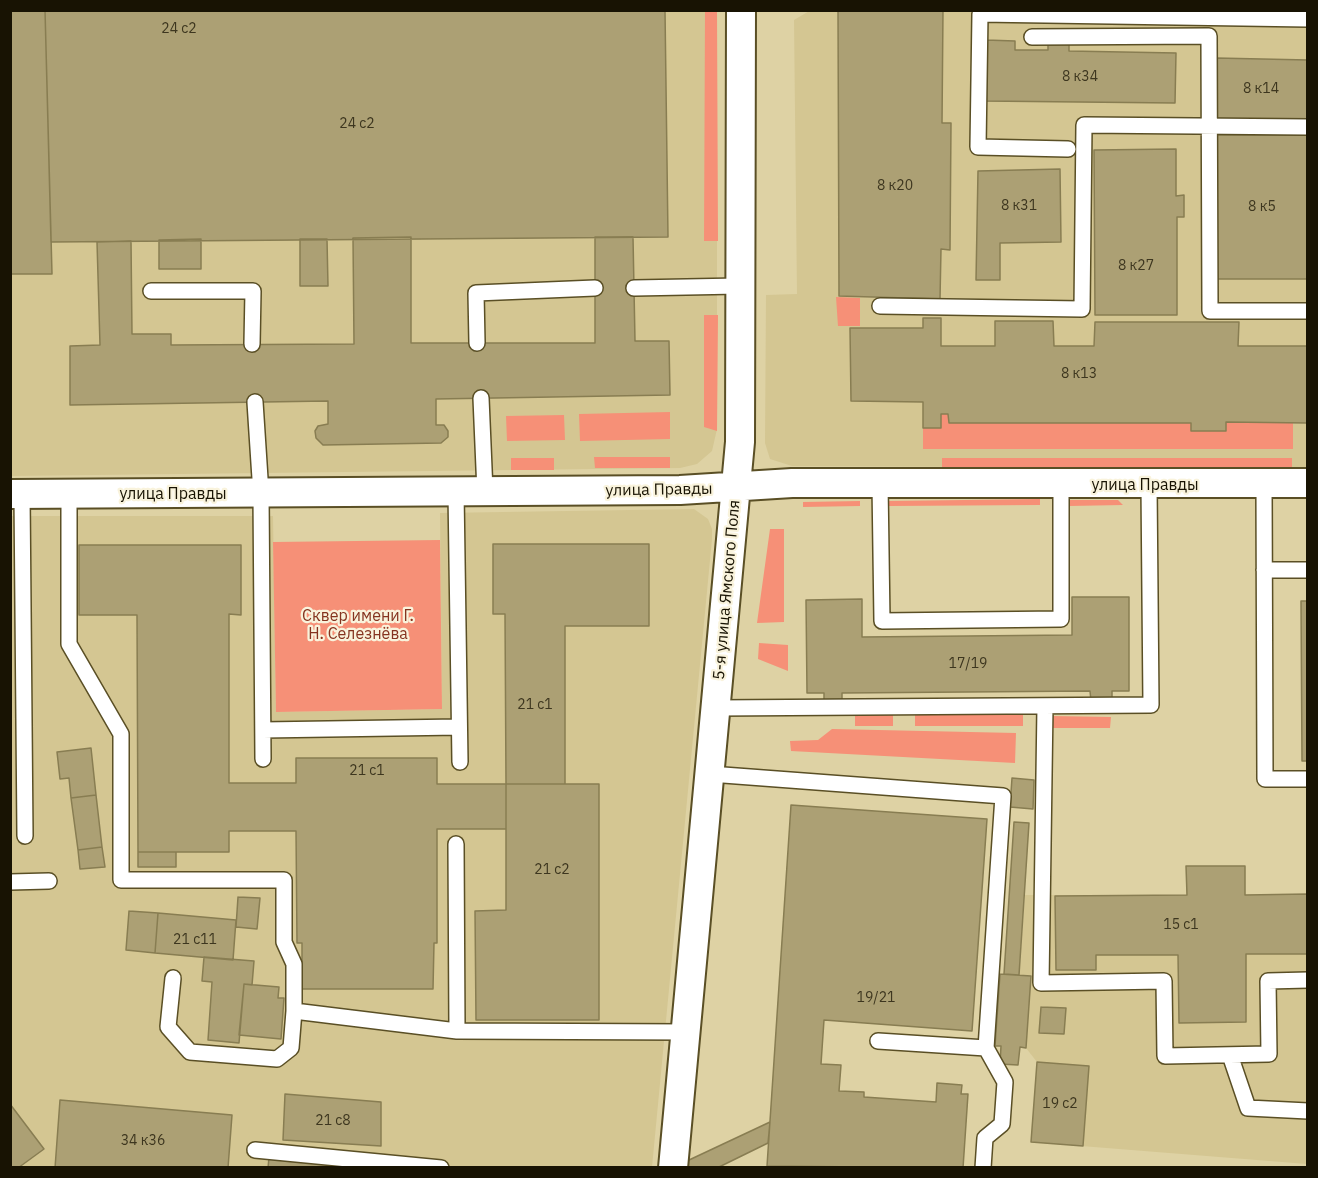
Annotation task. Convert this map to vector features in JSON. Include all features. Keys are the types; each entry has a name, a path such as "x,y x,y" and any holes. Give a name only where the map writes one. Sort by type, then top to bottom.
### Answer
{"street":[{"name":"5-я улица Ямского Поля","path":"673,1167 740,442 741,10"},
{"name":"улица Правды","path":"16,494 485,492 736,488 792,483 1060,485 1308,483"}],"lane":[{"path":"1068,149 978,147 980,14 1308,19"},
{"path":"1032,37 1209,36 1210,311 1308,311"},
{"path":"880,306 1082,309 1084,125 1308,127"},
{"path":"634,288 739,286"},
{"path":"477,343 476,293 596,288"},
{"path":"152,291 254,291 252,344"},
{"path":"481,398 485,492"},
{"path":"255,402 261,494 263,759"},
{"path":"880,484 882,621 1061,620 1060,485"},
{"path":"717,708 1151,705 1149,484"},
{"path":"1264,484 1265,779 1308,779"},
{"path":"456,492 460,762"},
{"path":"16,494 25,836"},
{"path":"69,494 69,644 121,734 121,880 284,880 284,942 294,964 291,1048 277,1059 190,1052 168,1027 173,978"},
{"path":"1264,570 1308,570"},
{"path":"1045,706 1041,983 1164,981 1165,1056 1269,1054 1268,981 1308,980"},
{"path":"263,730 459,728"},
{"path":"710,774 1003,796 986,1048 1005,1082 1002,1124 985,1138 983,1167"},
{"path":"456,844 457,1031"},
{"path":"10,882 49,881"},
{"path":"294,1011 457,1031 687,1032"},
{"path":"878,1041 986,1048"},
{"path":"1230,1055 1248,1108 1308,1111"},
{"path":"255,1150 441,1167"}],"shaded area":[{"path":"811,10 1307,11 1307,468 792,466 770,459 765,443 766,295 797,294 794,20"},
{"path":"10,11 717,11 717,429 712,451 697,464 680,468 11,476"},
{"path":"694,509 708,519 712,529 712,539 652,1167 11,1167 10,516 273,516 276,712 442,709 440,513"},
{"path":"1186,866 1245,866 1245,895 1307,894 1307,1164 1031,1142 1037,1062 1026,1048 1031,976 1019,975 1025,895 1186,895"}],"green space":[{"path":"705,11 717,11 718,241 704,241"},
{"path":"836,297 860,298 860,326 838,326"},
{"path":"704,315 718,315 717,431 704,427"},
{"path":"670,412 670,439 580,441 579,414"},
{"path":"941,414 948,414 949,423 1191,423 1192,431 1225,431 1226,422 1293,422 1293,449 923,449 923,428 941,428"},
{"path":"564,415 565,440 507,441 506,416"},
{"path":"594,457 670,457 670,468 595,468"},
{"path":"511,458 554,458 554,470 511,470"},
{"path":"942,458 1292,458 1292,468 942,468"},
{"path":"1040,499 1040,505 889,506 889,501"},
{"path":"1069,500 1118,500 1123,505 1069,506"},
{"path":"860,501 860,506 803,507 803,502"},
{"path":"770,529 784,529 784,622 757,623"},
{"name":"Сквер имени Г. Н. Селезнёва","path":"440,540 442,709 276,712 273,542"},
{"path":"759,643 788,645 788,671 758,659"},
{"path":"855,714 893,714 893,726 855,726"},
{"path":"915,714 1023,715 1023,726 915,726"},
{"path":"1051,716 1111,717 1110,728 1051,728"},
{"path":"832,729 1016,733 1015,763 791,751 790,741 818,740"}],"building":[{"path":"10,10 45,10 52,274 10,274"},
{"path":"45,10 665,10 668,237 51,242"},
{"path":"838,10 943,10 942,123 951,123 950,250 941,249 940,299 839,296"},
{"path":"986,40 1015,41 1015,50 1048,50 1048,42 1069,43 1069,51 1176,53 1175,103 983,101"},
{"path":"1216,58 1308,60 1308,120 1215,119"},
{"path":"1217,135 1308,135 1308,279 1217,279"},
{"path":"1176,149 1176,196 1184,195 1184,217 1177,217 1177,315 1095,315 1094,150"},
{"path":"1060,169 1061,242 1000,243 1000,280 976,280 978,171"},
{"path":"411,237 411,343 595,343 595,237 633,237 635,341 669,341 670,395 436,399 436,425 444,425 448,431 448,437 441,443 323,445 316,438 315,431 318,426 328,424 328,401 70,405 70,346 100,345 97,242 131,241 132,334 171,334 171,345 354,344 353,238"},
{"path":"201,239 201,269 159,269 159,240"},
{"path":"300,239 327,239 328,286 300,286"},
{"path":"923,318 941,318 941,346 995,346 995,321 1053,321 1054,346 1094,346 1095,322 1239,322 1238,346 1308,346 1308,423 1226,422 1226,431 1191,431 1191,423 949,423 948,414 941,414 941,428 923,428 923,402 851,401 850,328 923,328"},
{"path":"493,544 649,544 649,626 565,626 565,784 506,784 505,614 493,614"},
{"path":"79,545 241,545 241,615 229,614 229,783 296,783 296,758 437,758 437,784 506,784 506,829 437,829 437,943 434,943 433,989 302,989 302,943 297,943 296,831 229,831 229,852 138,852 137,615 79,615"},
{"path":"1072,597 1129,597 1129,691 1112,691 1112,701 1091,701 1090,691 842,693 842,701 824,701 824,693 807,693 806,600 862,599 862,637 1072,635"},
{"path":"1301,601 1308,601 1308,761 1302,761"},
{"path":"91,748 96,795 71,798 69,778 60,779 57,752"},
{"path":"1012,778 1034,780 1033,809 1010,807"},
{"path":"506,784 599,784 599,1020 476,1020 475,911 506,910"},
{"path":"96,795 102,847 78,850 71,798"},
{"path":"791,805 987,819 972,1031 824,1020 821,1064 841,1065 839,1091 864,1092 864,1097 936,1102 937,1083 962,1085 961,1094 968,1094 963,1168 767,1166"},
{"path":"1014,822 1029,823 1019,975 1004,974"},
{"path":"102,847 105,867 80,869 78,850"},
{"path":"138,852 176,852 176,867 138,867"},
{"path":"1186,866 1245,866 1245,895 1308,894 1308,954 1246,954 1246,1022 1179,1023 1178,955 1096,955 1096,970 1056,970 1055,896 1187,895"},
{"path":"238,897 260,898 257,929 236,927"},
{"path":"129,911 158,913 155,953 126,950"},
{"path":"158,913 236,920 233,960 155,953"},
{"path":"204,957 254,961 252,985 244,984 239,1043 208,1040 212,982 202,981"},
{"path":"1000,974 1031,976 1026,1048 1020,1047 1018,1065 1000,1064 1001,1046 995,1046"},
{"path":"244,984 279,987 278,998 284,998 281,1039 239,1035"},
{"path":"1041,1007 1066,1008 1064,1034 1039,1033"},
{"path":"1037,1062 1089,1066 1083,1146 1031,1142"},
{"path":"285,1094 381,1102 381,1146 283,1140"},
{"path":"60,1100 232,1115 228,1168 55,1168"},
{"path":"10,1104 44,1149 18,1168 10,1168"},
{"path":"770,1122 768,1143 717,1168 672,1168"},
{"path":"269,1157 354,1165 354,1168 268,1168"}]}
